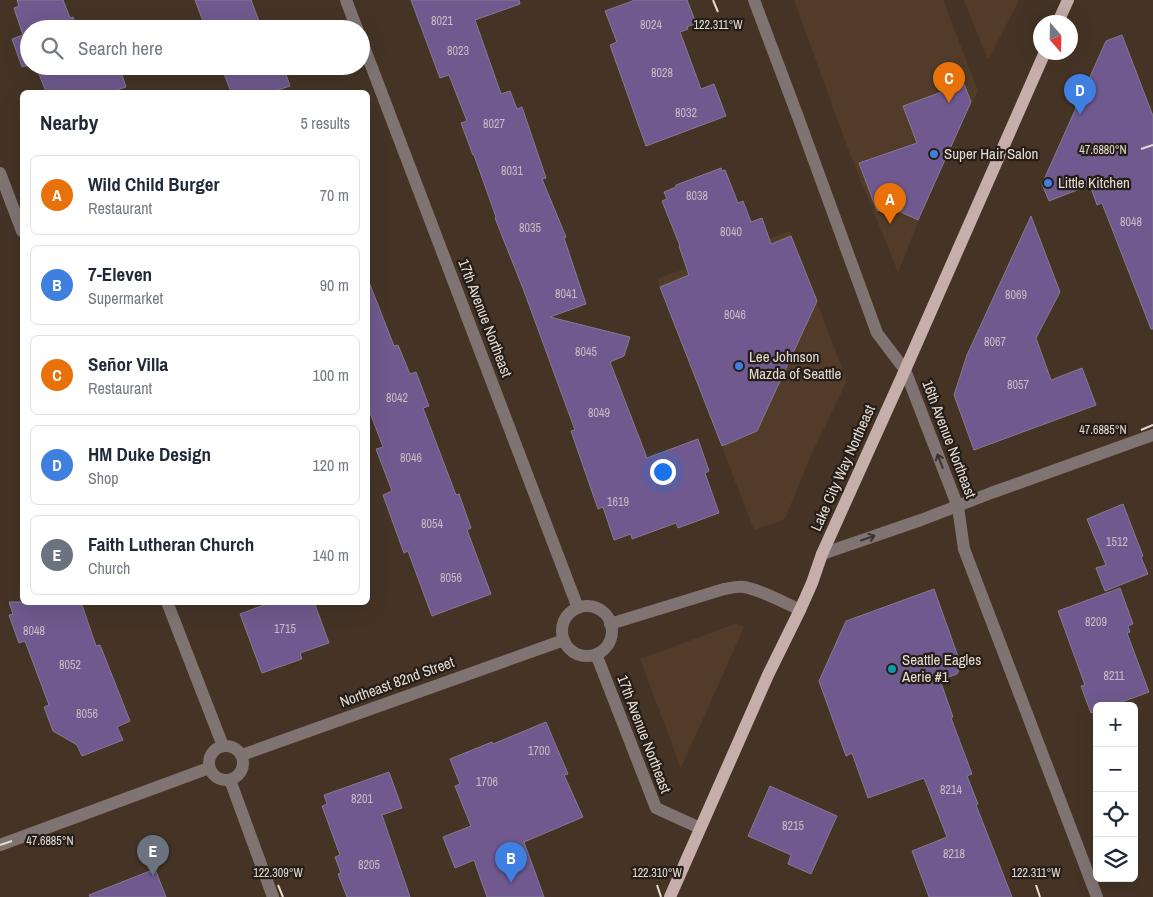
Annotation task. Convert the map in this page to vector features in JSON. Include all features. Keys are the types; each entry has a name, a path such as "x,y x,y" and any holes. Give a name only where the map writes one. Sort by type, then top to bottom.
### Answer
{"main road":[{"path":"1061,15 1068,0"},
{"name":"Lake City Way Northeast","path":"670,897 768,675 812,583 822,554 1041,60"}],"street":[{"path":"346,0 354,20"},
{"name":"16th Avenue Northeast","path":"754,0 878,333 905,370 958,506 964,549 1097,897"},
{"name":"17th Avenue Northeast","path":"370,63 578,608"},
{"path":"0,173 20,226"},
{"path":"822,554 1153,434"},
{"path":"610,624 724,589 737,587 752,589 800,610"},
{"path":"168,605 222,746"},
{"path":"591,607 599,609 605,614 610,624 612,636 603,650 596,654 588,656 579,655 566,645 562,629 564,620 578,608 591,607"},
{"name":"Northeast 82nd Street","path":"242,755 564,640"},
{"name":"17th Avenue Northeast","path":"596,654 656,808 700,828"},
{"path":"222,746 234,747 242,755 244,766 235,779 224,781 215,776 209,768 210,756 217,748 222,746"},
{"path":"0,845 209,768"},
{"path":"230,780 273,897"}],"shaded area":[{"path":"794,0 943,0 978,91 960,125 898,272 847,146"},
{"path":"964,0 1019,0 988,60"},
{"path":"790,231 846,379 844,387 812,453 786,517 783,520 754,530 657,279"},
{"path":"735,624 744,627 681,768 640,659"}],"building":[{"path":"17,0 63,0 70,18 73,17 74,20 20,20 20,26 14,8 19,6"},
{"path":"195,0 251,0 259,20 203,20"},
{"path":"411,0 519,0 520,4 475,20 501,94 510,91 517,109 522,107 546,178 542,179 566,237 564,238 586,304 550,317 630,337 624,356 610,362 647,458 698,439 709,471 705,473 719,513 678,528 676,523 632,539 631,534 614,540 603,507 598,509 571,431 575,430 461,123 467,121 449,75 440,78"},
{"path":"635,0 687,0 696,23 680,32 701,89 714,84 726,116 646,146 610,45 617,42 605,11"},
{"path":"1122,35 1153,116 1153,329 1151,329 1102,203 1097,205 1090,185 1049,201 1042,184 1106,41"},
{"path":"20,36 20,61 12,39"},
{"path":"39,75 122,75 126,87 117,90 45,90"},
{"path":"224,75 286,75 290,86 278,90 230,90"},
{"path":"964,84 971,102 918,220 890,207 877,211 859,163 917,143 903,106"},
{"name":"Lee Johnson Mazda of Seattle","path":"721,168 722,171 725,170 738,203 743,201 751,222 762,218 771,244 791,236 817,301 757,431 722,446 660,287 689,275 662,201 667,199 664,192 676,187 676,185"},
{"path":"1031,216 1060,292 1036,338 1051,380 1082,368 1096,405 974,450 954,395 967,355"},
{"path":"370,285 394,346 398,345 410,374 416,372 429,406 423,408 456,495 459,494 471,528 467,530 491,594 432,616 408,551 404,553 383,495 392,491 376,449 383,447 370,412"},
{"path":"1123,504 1148,574 1105,591 1096,568 1106,565 1087,519"},
{"path":"1120,588 1133,624 1128,626 1130,632 1127,633 1149,692 1122,702 1093,702 1093,712 1091,713 1081,686 1085,685 1058,611"},
{"path":"934,589 961,665 957,674 940,680 953,717 951,718 972,774 967,776 978,804 976,805 1012,897 929,897 912,851 947,837 924,778 868,798 852,753 846,756 819,681 846,621"},
{"path":"9,602 20,602 20,605 82,605 96,646 100,645 130,721 117,727 123,740 82,756 77,745 53,731 44,707 49,705 25,641 19,643 9,615 13,614"},
{"path":"264,605 315,605 329,643 300,653 302,659 262,673 240,614"},
{"path":"546,722 568,774 564,775 583,817 524,842 544,897 487,897 474,860 455,868 443,837 471,826 455,786 460,784 450,759"},
{"path":"389,772 402,808 382,815 410,897 347,897 338,874 341,873 335,857 340,855 322,806 327,804 324,795"},
{"path":"770,786 837,816 811,874 788,864 791,855 748,836"},
{"path":"155,869 166,897 90,897 89,895"}],"place":[{"name":"Señor Villa","path":"949,103"},
{"name":"HM Duke Design","path":"1080,115"},
{"name":"Super Hair Salon","path":"934,154"},
{"name":"Little Kitchen","path":"1048,183"},
{"name":"Wild Child Burger","path":"890,224"},
{"name":"Lee Johnson Mazda of Seattle","path":"739,366"},
{"name":"Seattle Eagles Aerie #1","path":"892,669"},
{"name":"Faith Lutheran Church","path":"153,876"},
{"name":"7-Eleven","path":"511,883"}]}
